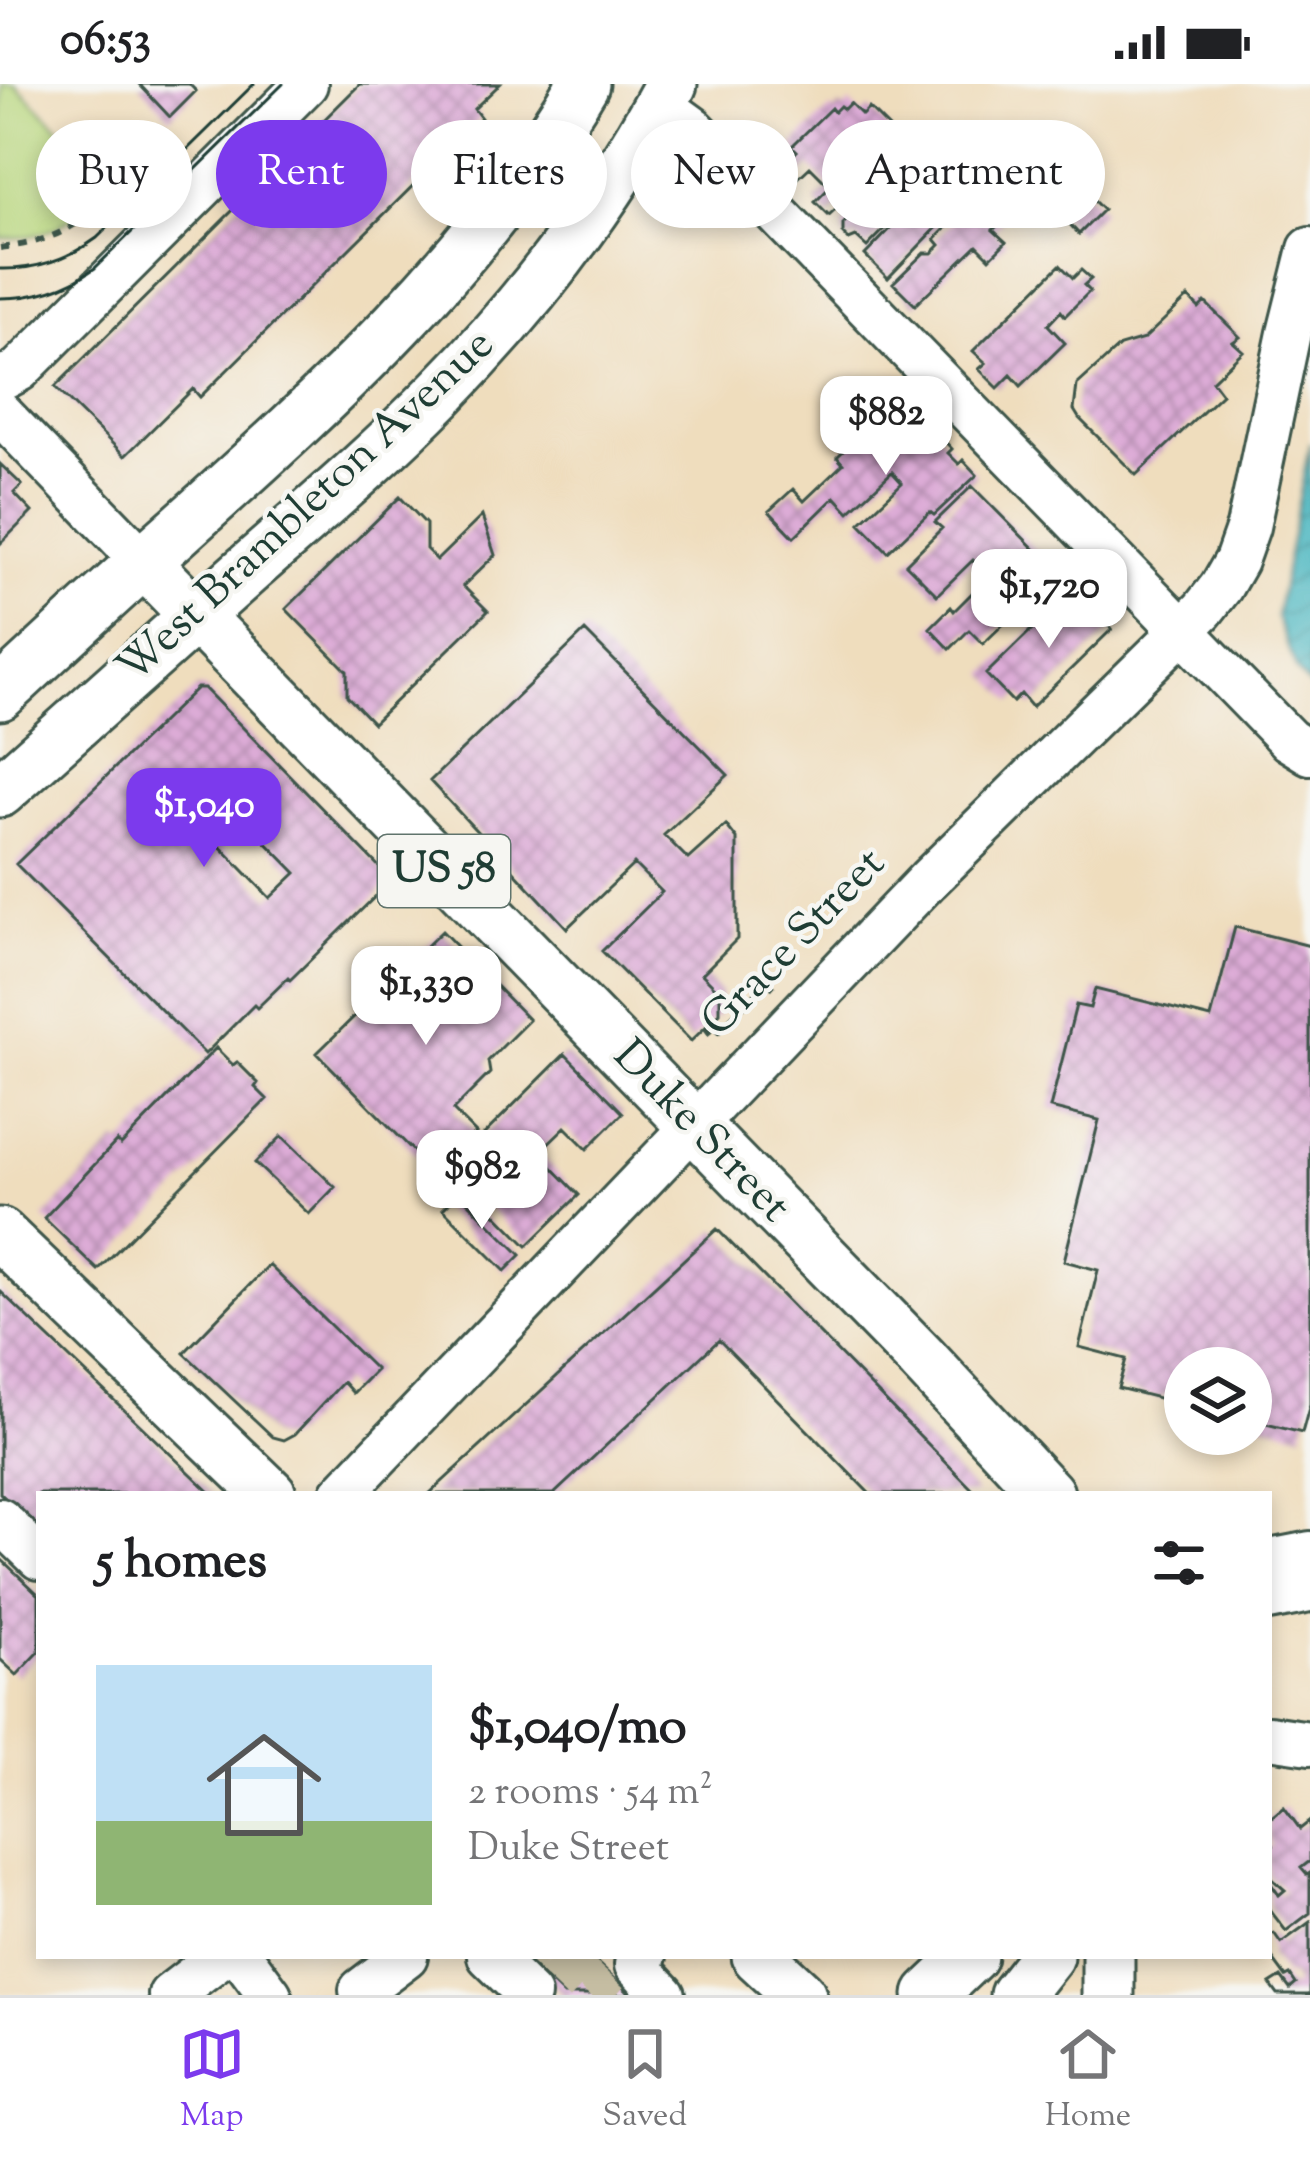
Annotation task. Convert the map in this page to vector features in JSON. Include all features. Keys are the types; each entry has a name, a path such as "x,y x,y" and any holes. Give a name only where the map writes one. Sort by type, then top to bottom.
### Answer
{"main road":[{"name":"West Brambleton Avenue","path":"0,694 398,327 492,217 583,84"},
{"name":"West Brambleton Avenue","path":"0,791 376,456 464,368 573,237 666,94"},
{"name":"Duke Street","path":"144,562 1045,1491"},
{"path":"0,1234 267,1491"},
{"path":"761,1959 800,1995"},
{"path":"929,1995 968,1959"},
{"path":"1016,1995 1046,1959"},
{"path":"1108,1959 1108,1995"}],"street":[{"path":"0,380 19,370 307,84"},
{"path":"666,94 693,128 1181,630 1289,740 1310,753"},
{"name":"Grace Street","path":"345,1491 928,880 1221,587 1248,526 1310,249"},
{"name":"Duke Street","path":"0,412 144,562"},
{"path":"0,1520 36,1555"},
{"path":"1272,1560 1310,1553"},
{"path":"1272,1598 1310,1591"},
{"path":"1272,1737 1310,1743"},
{"path":"170,1995 217,1959"},
{"path":"243,1959 270,1995"},
{"path":"365,1995 361,1990 402,1959"}],"path":[{"path":"0,248 40,242 71,228"},
{"path":"705,1028 713,1037 767,982 779,992"}],"green space":[{"path":"2,84 15,84 51,120 36,120 36,228 54,228 36,235 0,238"}],"water":[{"path":"1310,443 1310,687 1297,671 1276,617"}],"building":[{"path":"139,84 189,84 196,91 170,117"},
{"path":"360,84 500,84 474,109 479,120 411,120 411,188 387,211 387,120 324,120"},
{"path":"850,103 862,115 869,108 881,120 822,120 822,179 810,167 798,178 798,140 831,108 834,112 840,106 844,109"},
{"path":"216,227 370,228 200,397 193,389 125,456 55,387"},
{"path":"843,228 886,228 867,247 843,234"},
{"path":"891,228 936,228 888,278 865,255"},
{"path":"946,228 995,228 1006,242 990,258 977,245 915,305 893,283 924,253 940,245 935,239"},
{"path":"1060,265 1073,278 1081,270 1091,279 1084,285 1090,291 1065,316 1061,311 1048,325 1065,343 1021,386 1011,375 998,388 979,369 986,363 973,351"},
{"path":"1188,297 1199,308 1205,302 1240,337 1233,342 1243,351 1212,381 1222,394 1136,475 1079,418 1074,410 1077,385 1120,346 1144,339"},
{"path":"901,395 921,425 925,420 952,449 948,453 977,475 888,552 860,523 902,483 892,472 849,512 835,497 794,537 769,511 793,489 804,501 843,464 837,457"},
{"path":"0,464 22,485 14,493 32,512 0,544"},
{"path":"972,486 1068,583 1031,619 1020,608 983,644 969,630 950,649 930,628 989,576 973,560 937,595 906,564 942,528 935,522"},
{"path":"400,497 426,524 426,549 437,560 482,516 495,555 463,586 488,611 373,723 347,696 347,671 286,609"},
{"path":"1076,593 1112,629 1032,707 1021,694 1013,702 986,674 1062,600 1066,603"},
{"path":"585,631 728,775 664,835 688,859 726,825 737,839 737,939 702,974 720,992 720,1013 691,1041 602,951 662,892 634,864 567,928 430,781"},
{"path":"197,688 204,688 392,880 290,980 257,1008 254,1005 205,1054 16,864","holes":["206,781 296,873 270,898 181,806"]},
{"path":"1235,927 1310,946 1310,1404 1302,1433 1272,1426 1272,1347 1164,1347 1162,1399 1118,1388 1126,1359 1079,1347 1098,1270 1064,1261 1099,1120 1050,1108 1076,1005 1090,1008 1095,989 1211,1018"},
{"path":"442,931 529,1020 488,1061 490,1073 453,1110 476,1133 435,1173 317,1053"},
{"path":"216,1048 258,1083 255,1087 267,1099 98,1270 44,1218"},
{"path":"565,1054 623,1113 587,1149 565,1127 538,1153 579,1195 527,1246 450,1168"},
{"path":"282,1136 335,1187 309,1214 255,1163"},
{"path":"459,1193 521,1255 505,1271 443,1209"},
{"path":"717,1229 974,1491 867,1491 719,1340 557,1491 432,1491"},
{"path":"269,1265 376,1370 353,1393 343,1382 284,1440 273,1437 184,1353"},
{"path":"0,1291 209,1491 36,1491 36,1527 0,1493"},
{"path":"0,1558 36,1592 36,1655 17,1675 0,1659"},
{"path":"1284,1807 1300,1829 1310,1821 1310,1861 1301,1868 1310,1873 1310,1913 1286,1931 1272,1913 1272,1885 1279,1895 1285,1890 1272,1879 1272,1817"},
{"path":"1310,1922 1310,1995 1278,1995 1270,1984 1281,1977 1290,1989 1296,1984 1272,1958 1272,1934 1281,1943"},
{"path":"527,1959 593,1959 631,1995 564,1995"}],"tunnel":[{"path":"531,1963 535,1959"},
{"path":"554,1985 579,1959"},
{"path":"588,1995 608,1973"}],"tram line":[{"path":"0,269 51,262 97,238 254,84"},
{"path":"0,298 50,291 95,268 283,84"}]}
